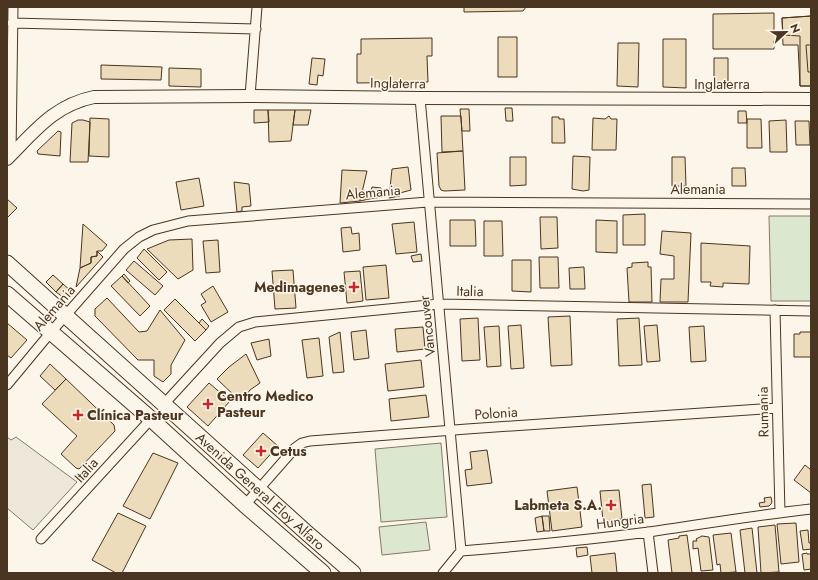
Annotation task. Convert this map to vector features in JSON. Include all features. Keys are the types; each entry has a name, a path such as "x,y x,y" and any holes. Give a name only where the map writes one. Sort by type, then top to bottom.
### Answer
{"main road":[{"name":"Avenida General Eloy Alfaro","path":"7,264 353,573"},
{"name":"Avenida General Eloy Alfaro","path":"7,294 151,419 245,505 323,573"}],"street":[{"path":"9,157 13,7"},
{"path":"250,96 257,7"},
{"path":"12,23 256,29"},
{"name":"Inglaterra","path":"9,157 52,116 72,102 94,96 811,99"},
{"name":"Vancouver","path":"420,98 428,202 439,304 461,551"},
{"name":"Alemania","path":"7,384 124,249 139,237 153,230 188,221 428,202 811,204"},
{"name":"Italia","path":"164,404 220,343 233,331 245,324 264,321 439,304 811,311"},
{"name":"Rumania","path":"775,310 780,513"},
{"name":"Polonia","path":"245,505 295,448 302,443 310,441 777,408"},
{"name":"Italia","path":"41,539 151,419"},
{"name":"Hungria","path":"461,551 533,546 648,532 811,509"},
{"path":"648,532 653,573"},
{"path":"443,573 461,551"}],"green space":[{"path":"769,216 811,216 811,301 771,301"},
{"path":"441,443 447,517 381,522 375,449"},
{"path":"426,522 430,550 382,555 379,527"}],"shaded area":[{"path":"7,437 11,440 16,437 77,482 33,530 7,508"}],"building":[{"path":"464,7 526,7 523,11 464,12"},
{"path":"774,13 774,32 777,33 777,41 774,41 774,49 713,49 713,14"},
{"path":"811,16 811,86 800,86 800,36 783,35 782,18"},
{"path":"811,16 811,45 806,45 808,72 811,72 811,86 800,86 798,45 783,45 782,18"},
{"path":"498,37 517,37 517,77 498,77"},
{"path":"432,38 432,56 427,56 428,82 357,83 357,54 361,54 361,39"},
{"path":"663,39 686,39 686,88 663,87"},
{"path":"618,43 639,43 638,87 617,86"},
{"path":"312,58 325,59 323,76 318,75 317,85 309,84"},
{"path":"714,58 728,58 728,82 714,82"},
{"path":"101,65 162,67 161,80 101,79"},
{"path":"169,68 201,69 201,87 169,86"},
{"path":"505,108 512,108 513,121 506,121"},
{"path":"460,109 469,109 470,131 462,131"},
{"path":"254,110 268,110 269,122 254,123"},
{"path":"268,110 295,110 291,141 269,142"},
{"path":"295,110 311,110 308,125 293,125"},
{"path":"738,111 746,111 747,123 738,123"},
{"path":"441,116 461,116 463,151 442,152"},
{"path":"609,116 611,119 617,119 616,150 592,150 593,118 605,119"},
{"path":"552,117 564,119 565,143 552,143"},
{"path":"90,118 109,119 109,157 89,156"},
{"path":"747,119 761,119 762,148 747,148"},
{"path":"78,120 90,122 88,162 70,162 72,123"},
{"path":"786,120 787,152 770,152 769,121"},
{"path":"795,121 809,121 810,145 796,145"},
{"path":"58,131 61,132 60,156 38,154 37,151"},
{"path":"463,151 465,190 441,190 439,186 437,153"},
{"path":"573,156 590,157 589,190 583,191 572,189"},
{"path":"510,157 526,157 526,185 510,186"},
{"path":"672,157 685,157 686,186 672,186"},
{"path":"408,167 411,190 400,193 400,196 389,198 392,169"},
{"path":"732,168 745,168 746,186 732,186"},
{"path":"342,170 367,171 360,201 340,203"},
{"path":"199,178 204,206 181,210 176,182"},
{"path":"234,182 249,184 251,206 242,207 242,211 237,212"},
{"path":"372,187 381,188 382,197 369,199"},
{"path":"362,191 370,192 369,199 360,201"},
{"path":"7,199 17,208 7,218"},
{"path":"645,214 645,245 623,245 623,215"},
{"path":"540,217 557,217 558,248 541,249"},
{"path":"450,220 475,220 476,246 450,246"},
{"path":"596,220 617,221 617,253 596,252"},
{"path":"484,221 502,221 503,256 484,256"},
{"path":"414,222 417,252 396,254 392,224"},
{"path":"83,224 107,245 102,251 97,251 97,256 91,257 91,263 80,268"},
{"path":"351,227 352,234 359,233 360,250 343,252 341,228"},
{"path":"662,231 691,233 688,302 660,302 661,279 674,279 674,256 660,254"},
{"path":"192,239 193,270 178,279 147,249 169,240"},
{"path":"218,240 220,272 206,273 203,241"},
{"path":"701,243 750,246 749,284 723,283 723,287 710,286 711,282 701,282"},
{"path":"144,249 167,272 159,280 137,258"},
{"path":"97,251 103,257 76,287 80,268 91,263 91,257 97,256"},
{"path":"421,254 422,261 413,262 411,256"},
{"path":"539,257 558,257 559,288 540,288"},
{"path":"512,260 531,260 531,292 512,291"},
{"path":"134,261 163,286 155,295 126,270"},
{"path":"648,262 648,267 651,267 652,302 629,302 627,268 632,267 632,263"},
{"path":"386,265 389,298 366,300 363,267"},
{"path":"584,267 585,289 570,289 569,268"},
{"path":"293,270 296,308 275,309 272,271"},
{"name":"Medimagenes","path":"360,271 363,301 347,303 344,272"},
{"path":"124,274 130,281 128,283 122,276"},
{"path":"53,275 63,284 56,292 46,282"},
{"path":"122,276 150,306 140,316 111,286"},
{"path":"63,284 72,292 67,298 64,298 56,292"},
{"path":"213,286 228,312 211,322 201,305 206,302 201,294"},
{"path":"107,298 139,332 147,331 160,310 185,340 171,365 171,374 163,382 154,376 154,360 138,360 95,316 95,309"},
{"path":"175,299 206,330 195,341 164,310"},
{"path":"570,316 572,365 551,366 548,317"},
{"path":"478,318 480,360 462,361 460,319"},
{"path":"639,318 642,365 619,366 617,319"},
{"path":"202,319 209,326 206,330 199,323"},
{"path":"7,323 27,340 11,358 7,355"},
{"path":"521,325 524,368 511,369 508,326"},
{"path":"657,325 660,361 647,362 644,326"},
{"path":"499,326 501,366 487,367 484,327"},
{"path":"704,326 706,361 691,362 689,327"},
{"path":"423,327 425,349 397,352 395,329"},
{"path":"366,330 369,358 354,360 351,332"},
{"path":"340,332 344,372 333,373 329,337"},
{"path":"800,332 811,332 811,357 794,357 794,334 800,334"},
{"path":"319,338 323,376 307,378 302,340"},
{"path":"269,339 271,356 257,360 251,343"},
{"path":"246,354 260,383 250,390 241,402 217,379 229,367"},
{"path":"421,360 424,387 388,391 385,364"},
{"path":"50,364 66,379 55,390 40,376"},
{"name":"Clínica Pasteur","path":"66,379 114,425 115,431 79,469 61,454 77,436 42,404"},
{"name":"Centro Medico Pasteur","path":"209,383 230,401 208,426 187,407"},
{"path":"426,395 429,417 391,421 389,399"},
{"name":"Cetus","path":"263,433 278,446 258,468 243,455"},
{"path":"487,450 492,483 467,486 465,470 472,469 470,452"},
{"path":"153,453 178,463 150,519 123,506"},
{"path":"805,465 811,470 811,493 794,480"},
{"path":"651,484 654,517 645,518 642,485"},
{"path":"577,487 582,527 552,531 547,491"},
{"name":"Labmeta S.A.","path":"619,490 622,519 603,521 600,491"},
{"path":"771,497 772,502 769,506 760,507 759,503 765,502 764,498"},
{"path":"118,513 146,526 122,573 116,573 92,560"},
{"path":"542,516 549,516 550,531 544,531"},
{"path":"542,516 544,531 537,532 535,518"},
{"path":"796,523 799,562 781,564 777,524"},
{"path":"775,525 779,572 761,573 758,527"},
{"path":"752,528 757,573 745,573 740,530"},
{"path":"808,530 811,549 803,550 800,531"},
{"path":"731,533 736,572 721,573 720,564 717,565 713,535"},
{"path":"687,535 692,573 672,573 668,540"},
{"path":"702,536 709,537 713,570 701,571 698,548 693,549 693,541 697,541 696,539"},
{"path":"587,547 588,555 577,557 576,548"},
{"path":"615,553 617,573 592,573 590,556"},
{"path":"802,554 811,554 811,569 804,570"}],"place":[{"name":"Medimagenes","path":"354,287"},
{"name":"Centro Medico Pasteur","path":"208,404"},
{"name":"Clínica Pasteur","path":"78,415"},
{"name":"Cetus","path":"261,451"},
{"name":"Labmeta S.A.","path":"611,505"}]}
